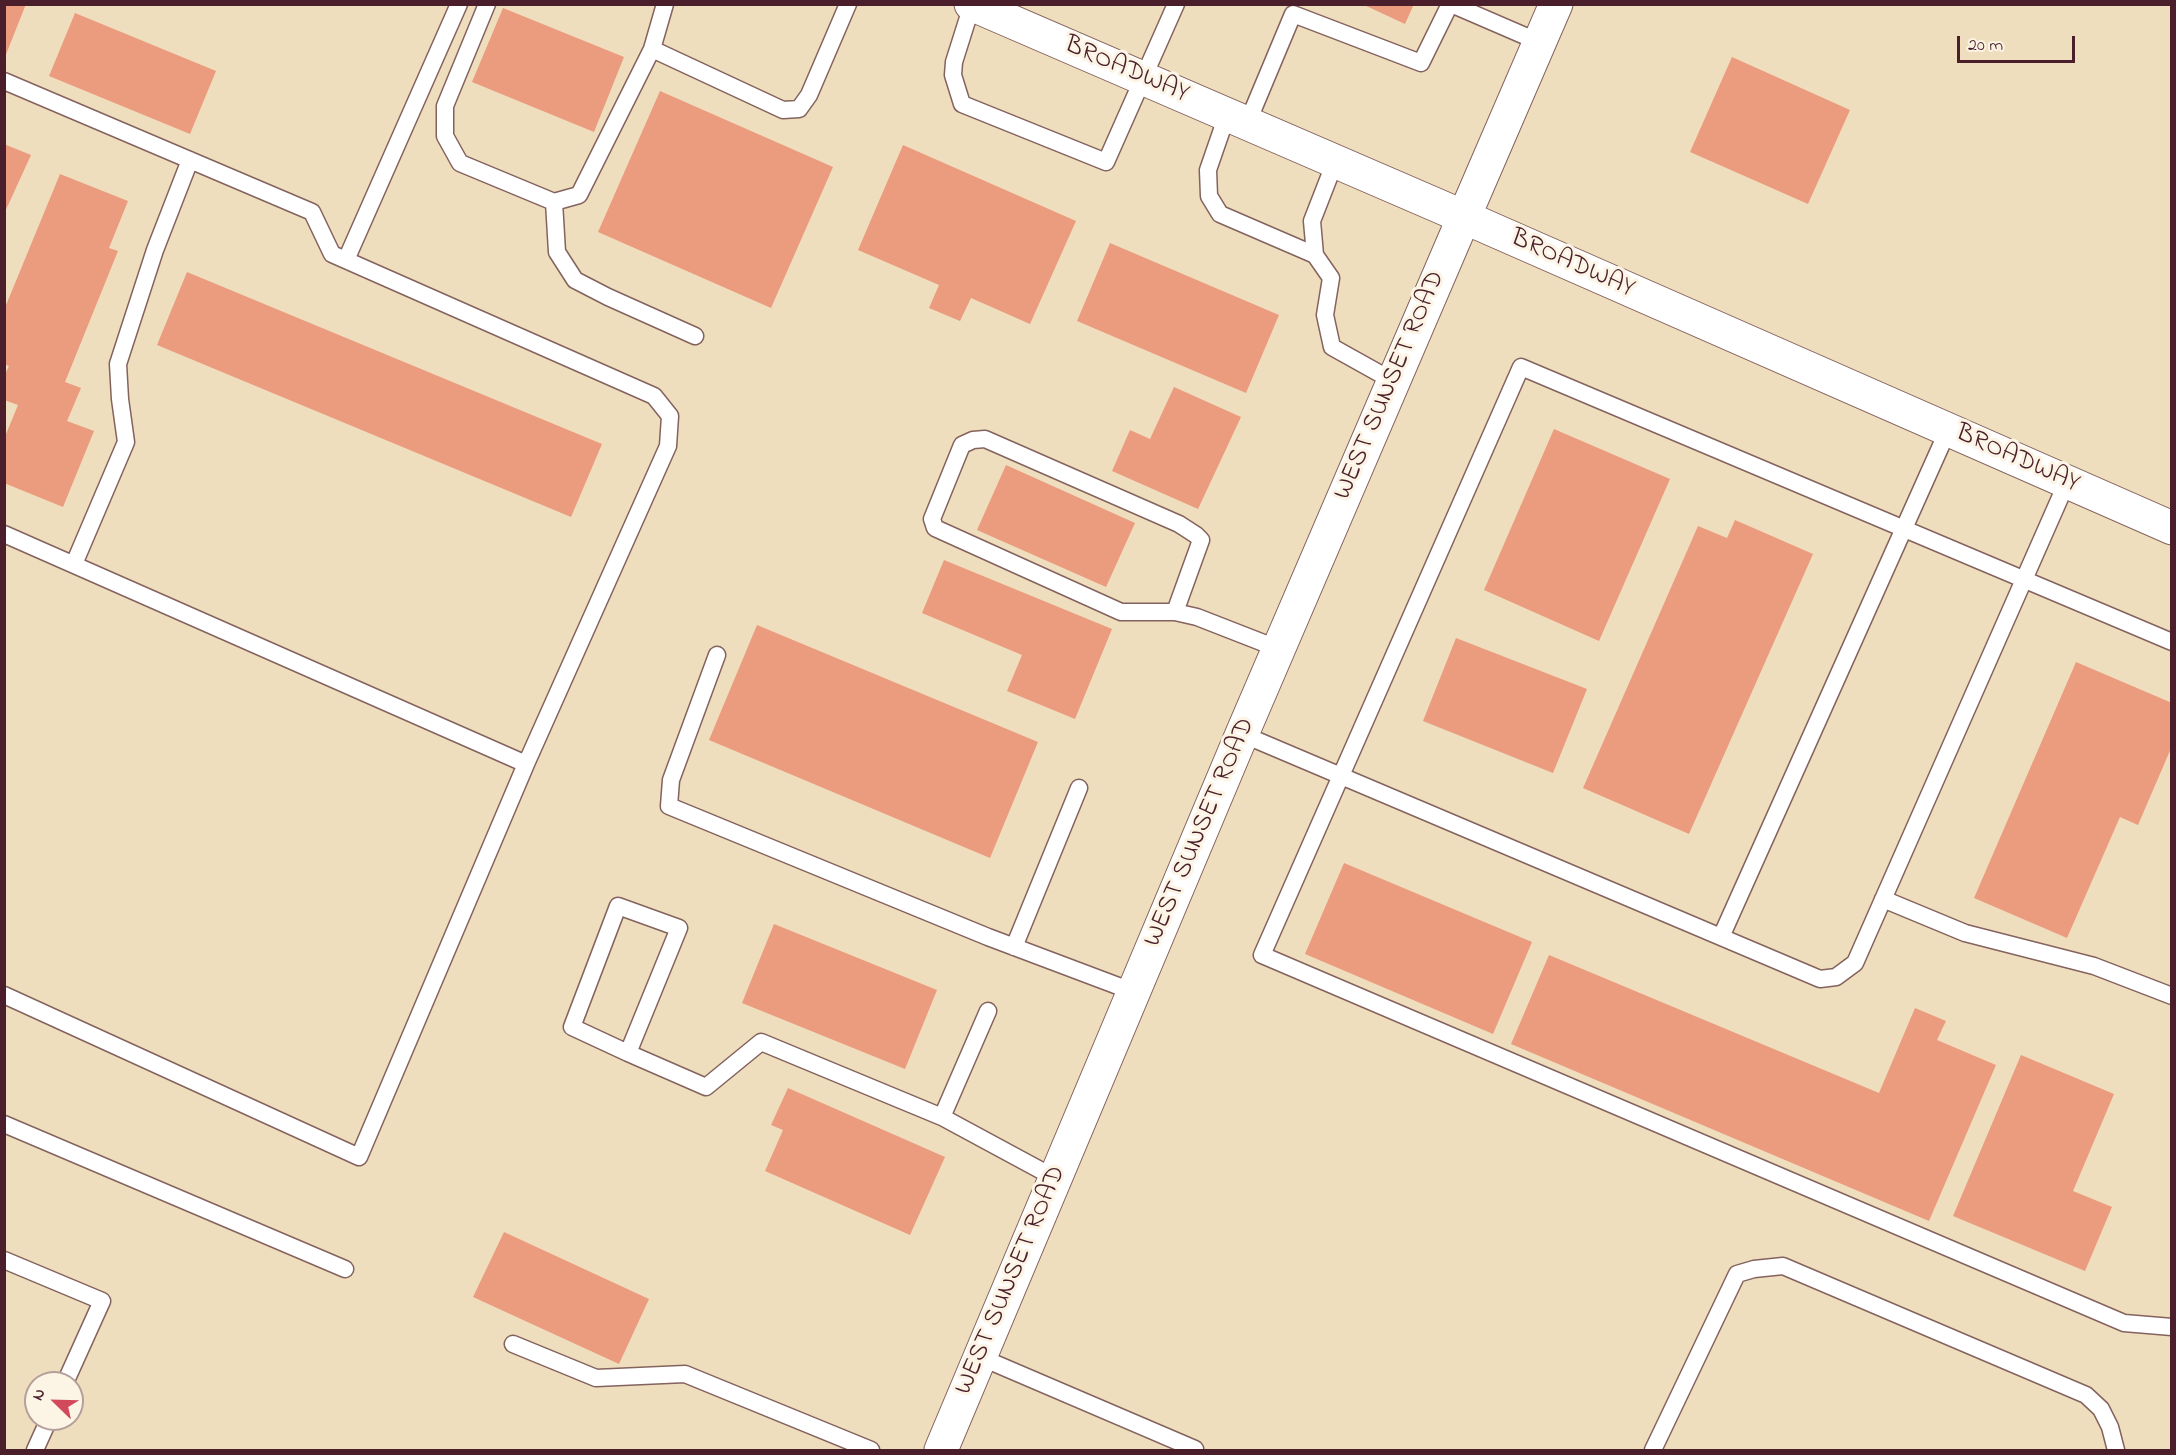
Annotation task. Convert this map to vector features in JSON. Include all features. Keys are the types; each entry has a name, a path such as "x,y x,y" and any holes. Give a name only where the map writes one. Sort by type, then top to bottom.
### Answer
{"main road":[{"name":"WEST SUNSET ROAD","path":"941,1450 1242,734 1556,4"},
{"name":"BROADWAY","path":"972,5 1464,217 2172,528"}],"lane":[{"path":"346,260 459,4"},
{"path":"487,4 445,106 445,136 460,163 554,202 579,195 652,49 665,4"},
{"path":"652,49 783,110 799,110 809,95 848,4"},
{"path":"972,5 952,75 962,104 1106,162 1176,4"},
{"path":"1316,255 1220,214 1209,196 1208,170 1293,14 1421,63 1451,4 1539,42"},
{"path":"4,81 312,212 332,254 654,396 670,416 668,446 526,764 359,1156 4,995"},
{"path":"74,564 126,442 118,364 156,250 190,160"},
{"path":"1335,162 1312,221 1316,255 1331,278 1325,315 1332,347 1394,381"},
{"path":"554,202 557,252 575,280 695,336"},
{"path":"2172,642 1521,367 1262,955 2124,1323 2172,1328"},
{"path":"1721,937 1948,430"},
{"path":"1175,612 1201,540 1196,535 1179,524 985,439 974,440 962,446 932,519 935,528 1121,612 1175,612 1197,617 1279,649"},
{"path":"1242,734 1820,979 1836,977 1855,963 2067,482"},
{"path":"4,534 526,764"},
{"path":"717,655 670,780 669,806 1014,946 1134,992"},
{"path":"1014,946 1079,788"},
{"path":"1883,899 1965,933 2094,966 2172,996"},
{"path":"628,1053 679,928 618,906 572,1027 628,1053 706,1087 761,1042 942,1117 1055,1178"},
{"path":"942,1117 987,1011"},
{"path":"4,1124 345,1269"},
{"path":"4,1260 102,1301 70,1371"},
{"path":"1653,1450 1737,1274 1754,1269 1783,1266 2086,1395 2101,1409 2110,1427 2116,1450"},
{"path":"513,1344 596,1378 685,1374 871,1450"},
{"path":"980,1357 1195,1449"},
{"path":"34,1450 43,1431"}],"building":[{"path":"4,4 26,4 5,57 4,57"},
{"path":"1362,4 1414,4 1405,24"},
{"path":"503,8 624,57 594,132 472,82"},
{"path":"75,13 216,71 190,134 49,76"},
{"path":"1732,57 1850,110 1808,204 1690,152"},
{"path":"660,91 833,167 771,308 598,232"},
{"path":"4,144 31,155 4,214"},
{"path":"903,145 1076,221 1030,324 971,298 960,321 929,308 939,285 858,250"},
{"path":"60,174 128,201 109,248 118,251 65,382 81,388 67,421 94,431 63,507 4,483 4,439 18,405 4,400 4,376 9,366 4,364 4,310"},
{"path":"1110,243 1279,315 1246,393 1077,321"},
{"path":"187,272 602,444 571,517 157,345"},
{"path":"1174,387 1241,417 1198,509 1112,471 1130,430 1150,439"},
{"path":"1554,429 1670,479 1599,641 1484,590"},
{"path":"1006,465 1135,523 1106,587 977,530"},
{"path":"1735,520 1813,554 1689,834 1583,788 1698,526 1727,538"},
{"path":"944,560 1112,629 1075,719 1007,691 1022,655 922,613"},
{"path":"757,625 1038,742 990,858 709,740"},
{"path":"1456,638 1587,689 1553,773 1423,721"},
{"path":"2076,662 2172,703 2172,746 2138,825 2120,817 2067,938 1974,898"},
{"path":"1344,863 1532,942 1493,1034 1305,954"},
{"path":"774,924 937,990 905,1069 742,1003"},
{"path":"1549,955 1879,1093 1915,1008 1946,1021 1937,1040 1996,1065 1929,1221 1511,1044"},
{"path":"2021,1055 2114,1094 2073,1191 2112,1207 2085,1271 1953,1216"},
{"path":"788,1088 945,1157 910,1235 765,1171 783,1130 771,1125"},
{"path":"504,1232 649,1299 619,1364 473,1297"}]}
